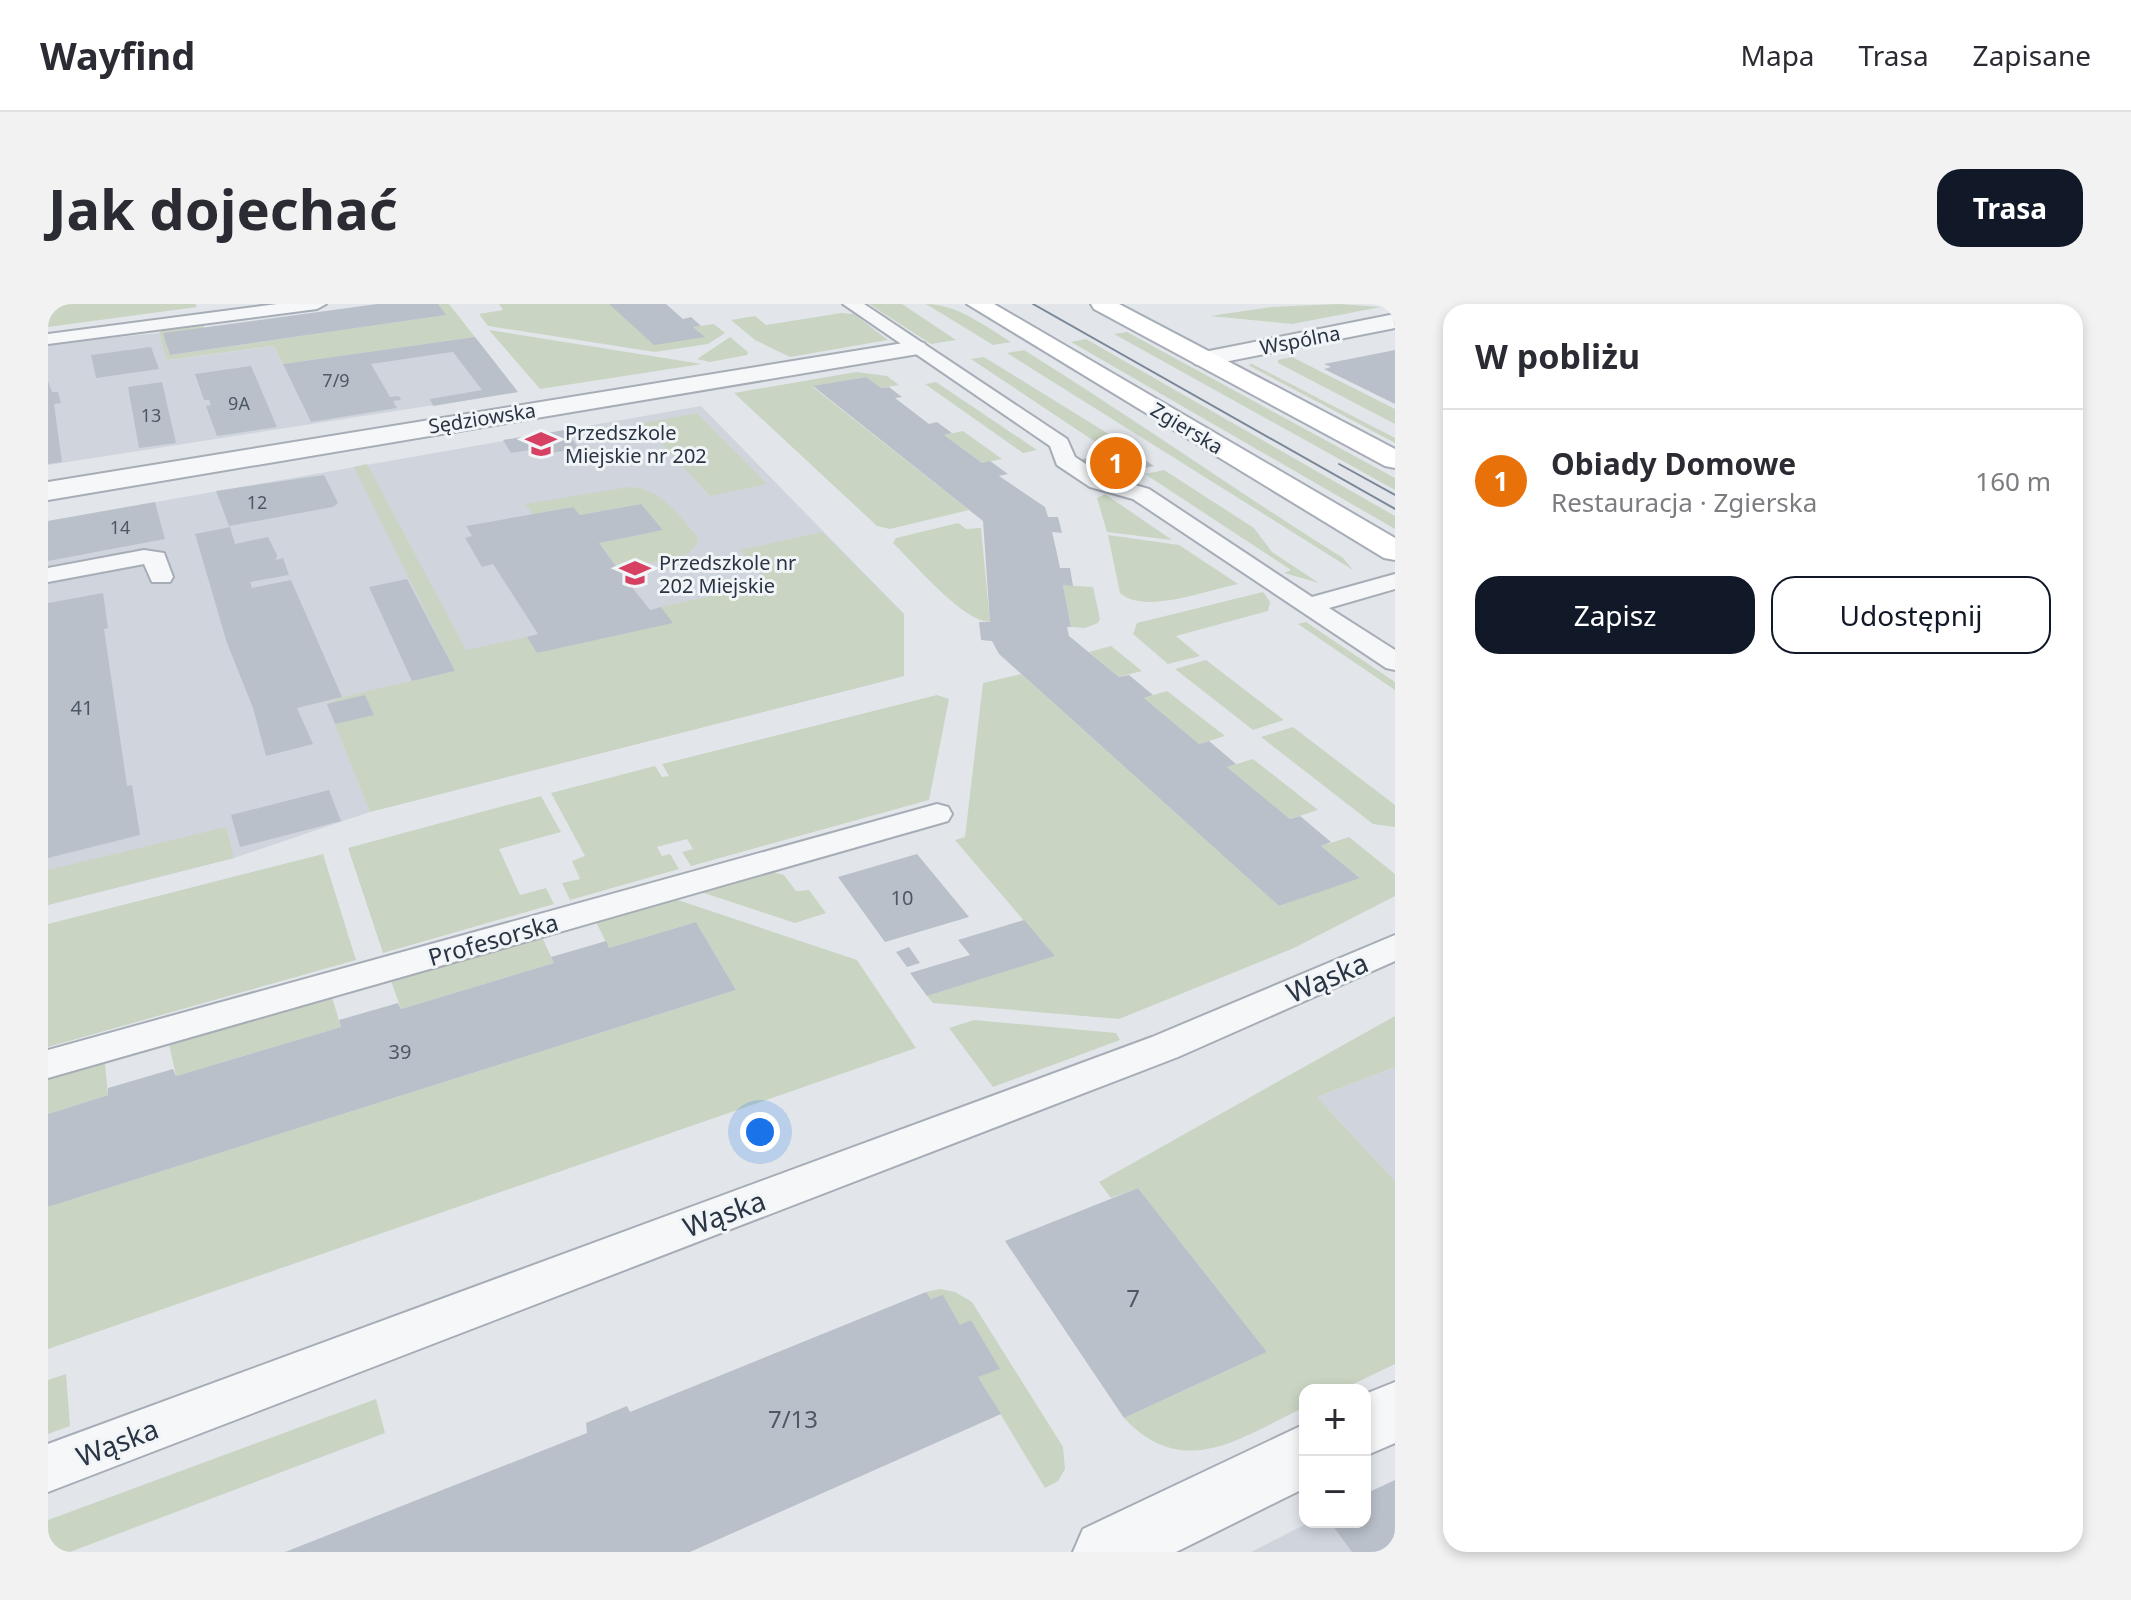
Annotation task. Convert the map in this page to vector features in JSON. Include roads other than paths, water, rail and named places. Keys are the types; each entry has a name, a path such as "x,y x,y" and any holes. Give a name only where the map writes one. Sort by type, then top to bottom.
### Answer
{"main road":[{"name":"Zgierska","path":"978,304 1395,551"},
{"path":"1102,304 1395,460"}],"street":[{"name":"Wspólna","path":"1204,359 1395,321"},
{"name":"Sędziowska","path":"48,491 916,348"},
{"path":"1371,1423 1395,1411"},
{"path":"1106,1552 1303,1456"}],"lane":[{"path":"48,339 317,304"},
{"path":"852,304 1060,443 1065,460 1098,482 1141,494 1395,662"},
{"path":"48,575 144,557 156,558 161,577"},
{"path":"1308,606 1395,581"},
{"name":"Profesorska","path":"48,1064 937,814"},
{"name":"Wąska","path":"48,1468 1165,1047 1395,947"}],"tram line":[{"path":"1033,304 1395,509"},
{"path":"1339,464 1395,495"}],"place":[{"name":"Przedszkole Miejskie nr 202","path":"541,444"},
{"name":"Obiady Domowe","path":"1116,463"},
{"name":"Przedszkole nr 202 Miejskie","path":"635,573"}]}
